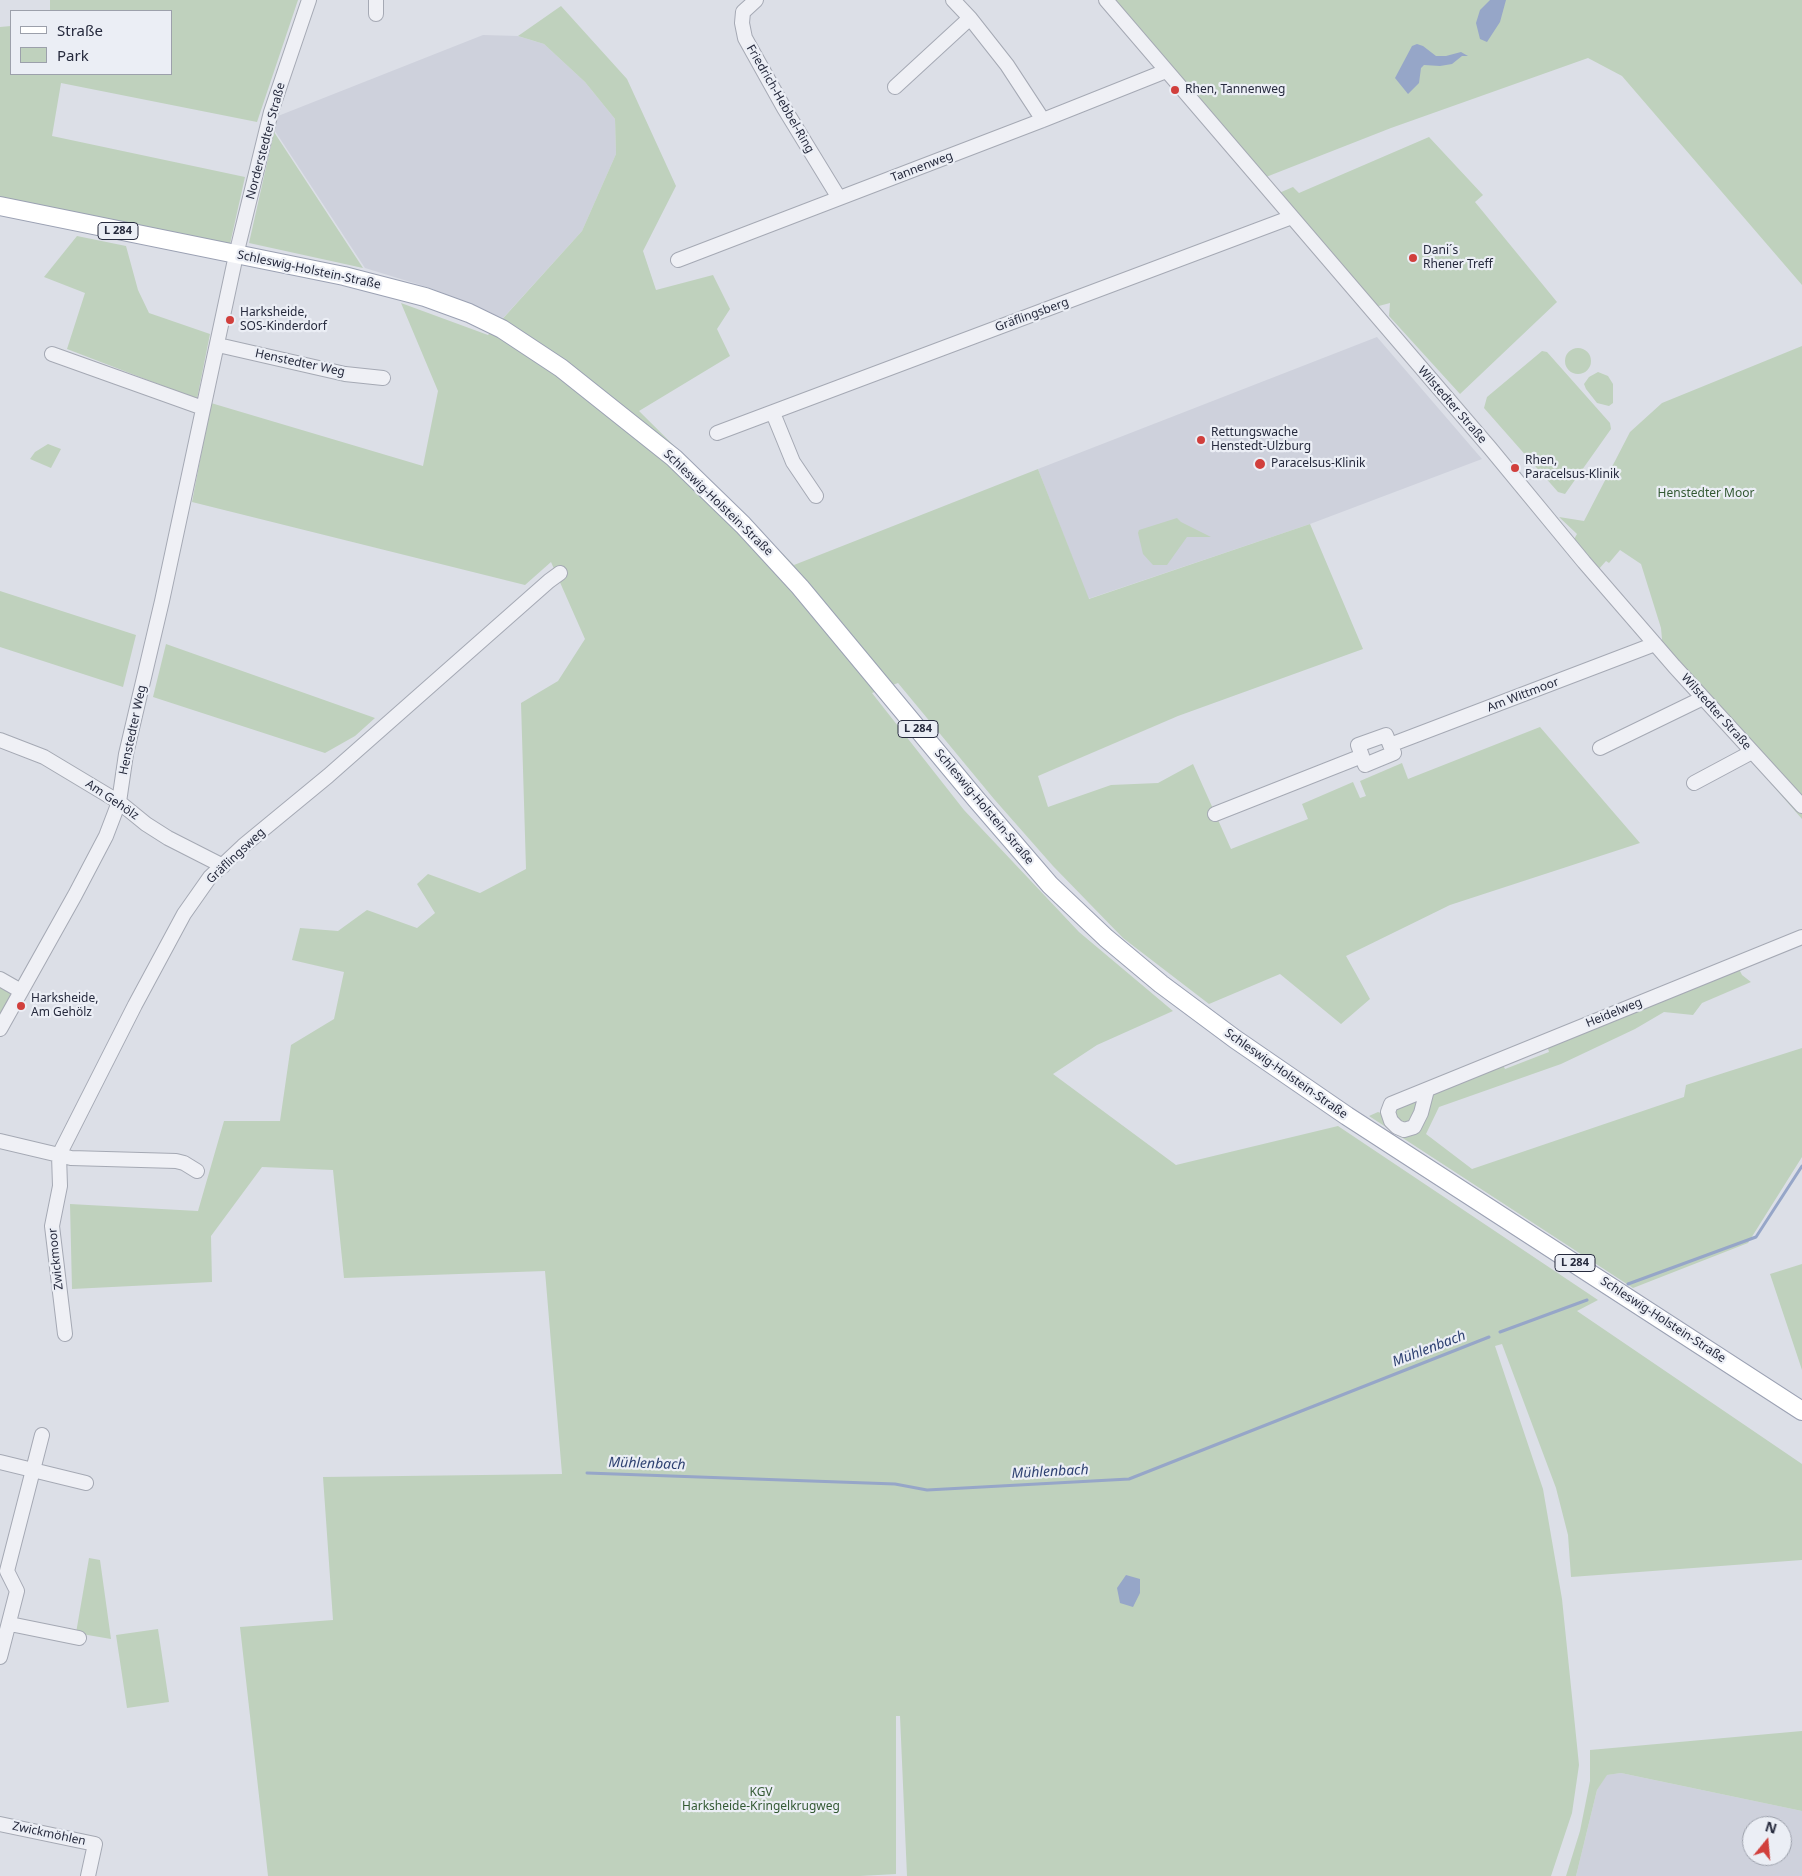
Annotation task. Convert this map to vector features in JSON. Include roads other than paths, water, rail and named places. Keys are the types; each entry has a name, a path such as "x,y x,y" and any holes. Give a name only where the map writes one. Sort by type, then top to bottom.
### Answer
{"main road":[{"name":"Schleswig-Holstein-Straße","path":"0,206 344,276 424,297 469,313 502,329 561,368 674,458 743,525 800,587 1050,885 1106,938 1162,984 1235,1039 1347,1116 1802,1411"}],"street":[{"name":"Norderstedter Straße","path":"236,255 271,112 309,0"},
{"name":"Friedrich-Hebbel-Ring","path":"756,0 742,12 745,38 784,108 839,198"},
{"path":"953,0 970,18 1007,65 1043,120"},
{"name":"Wilstedter Straße","path":"1106,0 1490,448 1654,644 1802,806"},
{"path":"894,87 970,18"},
{"name":"Tannenweg","path":"678,260 1166,71"},
{"name":"Gräflingsberg","path":"717,433 1292,217"},
{"name":"Henstedter Weg","path":"0,1029 106,836 118,802 126,754 164,592 236,255"},
{"name":"Henstedter Weg","path":"218,345 345,374 383,378"},
{"path":"52,354 203,408"},
{"path":"773,413 793,462 816,496"},
{"name":"Gräflingsweg","path":"59,1155 135,1005 184,914 210,877 243,846 395,718 549,580 560,573"},
{"name":"Am Wittmoor","path":"1216,814 1362,756 1358,745 1386,735 1390,745 1654,644"},
{"path":"1600,748 1703,698"},
{"name":"Am Gehölz","path":"0,740 44,757 118,802 168,838 223,866"},
{"path":"1694,783 1752,752"},
{"name":"Heidelweg","path":"1427,1090 1802,938"},
{"path":"0,979 21,991"},
{"path":"0,1141 71,1158 176,1161 184,1163 197,1171"},
{"name":"Zwickmoor","path":"59,1155 60,1186 52,1226 65,1334"},
{"path":"0,1657 17,1591 7,1570 42,1435"},
{"path":"0,1462 86,1483"},
{"path":"10,1624 80,1638"},
{"name":"Zwickmöhlen","path":"0,1824 95,1844 88,1876"}],"water":[{"path":"1490,0 1506,0 1500,22 1487,42 1480,39 1476,23 1480,10"},
{"path":"1417,44 1423,46 1436,56 1446,56 1461,52 1468,56 1462,56 1452,64 1440,66 1424,65 1421,68 1419,83 1408,94 1395,78 1412,46"},
{"path":"1126,1575 1140,1579 1140,1593 1133,1607 1120,1603 1117,1588"}],"waterway":[{"name":"Mühlenbach","path":"1628,1284 1756,1237 1802,1166"},
{"name":"Mühlenbach","path":"1500,1332 1587,1300"},
{"name":"Mühlenbach","path":"587,1473 895,1484 927,1490 1129,1479 1489,1337"}],"place":[{"name":"Rhen, Tannenweg","path":"1175,90"},
{"name":"Dani´s Rhener Treff","path":"1413,258"},
{"name":"Harksheide, SOS-Kinderdorf","path":"230,320"},
{"name":"Rettungswache Henstedt-Ulzburg","path":"1201,440"},
{"name":"Paracelsus-Klinik","path":"1260,464"},
{"name":"Rhen, Paracelsus-Klinik","path":"1515,468"},
{"name":"Harksheide, Am Gehölz","path":"21,1006"}],"park label":[{"name":"Henstedter Moor","path":"1706,494"},
{"name":"KGV Harksheide-Kringelkrugweg","path":"761,1800"}]}
